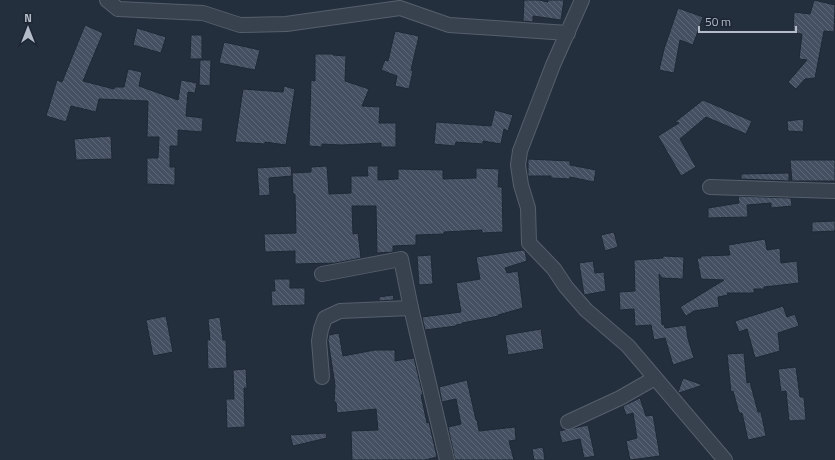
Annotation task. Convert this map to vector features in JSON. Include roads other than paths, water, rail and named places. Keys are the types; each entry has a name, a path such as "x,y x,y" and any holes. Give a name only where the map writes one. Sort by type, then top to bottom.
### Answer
{"street":[{"path":"107,0 118,9 203,13 240,25 286,24 400,8 449,25 568,33"},
{"path":"582,0 541,95 520,151 518,165 521,185 528,208 529,243 554,269 566,287 586,310 628,346 725,460"},
{"path":"710,187 835,190"},
{"path":"322,274 401,259 447,460"},
{"path":"322,377 319,342 321,329 326,318 340,310 411,308"},
{"path":"568,422 620,398 655,378"}]}
